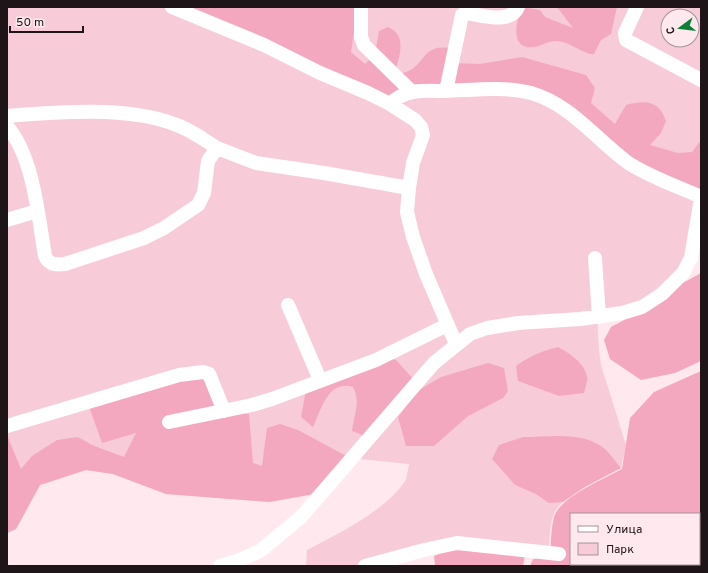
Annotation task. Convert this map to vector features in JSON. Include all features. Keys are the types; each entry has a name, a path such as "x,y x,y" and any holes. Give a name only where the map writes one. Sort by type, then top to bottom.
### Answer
{"street":[{"path":"172,7 264,45 320,73 390,104 415,120 422,130 409,188 407,212 426,274 456,344"},
{"path":"361,7 362,37 364,45 411,91"},
{"path":"446,91 462,15 467,13 504,18 514,13 518,7"},
{"path":"637,7 625,33 626,40 701,80"},
{"path":"220,566 250,562 260,551 301,517 434,363 470,334 500,325 599,317 622,313 642,307 673,285 687,267 691,258 701,198 632,165 567,112 537,95 517,90 411,91 397,97 390,104"},
{"path":"7,116 98,112 142,116 178,125 193,132 217,148 248,161 264,165 324,173 409,188"},
{"path":"7,126 20,145 26,162 45,256 49,263 53,264 65,264 138,240 164,228 200,202 204,194 208,161 217,148"},
{"path":"7,220 37,211"},
{"path":"595,258 599,317"},
{"path":"288,305 320,380"},
{"path":"169,422 265,402 381,358 447,325"},
{"path":"7,426 179,375 203,372 209,374 224,411"},
{"path":"366,566 424,550 457,543 559,554"}],"green space":[{"path":"7,7 701,7 701,197 692,257 648,302 597,315 601,365 626,445 621,468 582,488 557,508 553,516 550,530 548,553 457,543 365,566 306,566 307,550 374,512 397,492 406,479 409,464 350,458 270,502 166,494 113,474 86,470 40,485 16,529 7,533"}],"shaded area":[{"path":"173,7 358,7 351,52 365,64 375,54 379,31 388,27 398,35 400,40 400,52 395,71 398,74 415,67 428,52 434,49 442,48 454,49 453,63 480,64 522,57 586,75 595,88 591,103 615,124 626,105 645,102 655,105 659,109 666,121 661,133 650,145 678,153 692,152 701,140 701,197 601,140 530,94 426,88 397,104"},
{"path":"522,7 540,10 545,17 573,28 557,7 617,7 611,34 601,40 594,54 589,54 570,44 558,41 551,41 534,47 526,47 521,44 516,33"},
{"path":"701,273 701,361 675,373 641,380 610,359 604,340 611,327 641,311 679,285"},
{"path":"558,347 580,363 586,372 587,383 584,393 559,396 518,381 516,366 536,354"},
{"path":"383,356 396,360 415,381 368,437 352,431 357,403 353,387 337,387 331,392 313,427 301,417 307,384"},
{"path":"488,363 504,368 508,391 503,398 468,416 434,446 406,446 398,417 419,390 441,377"},
{"path":"208,371 218,410 249,414 253,463 262,466 267,428 280,424 298,430 350,458 320,493 270,502 166,494 113,474 86,470 40,485 16,529 7,533 7,435 21,469 32,456 57,440 78,437 92,445 124,457 136,433 102,443 87,401"},
{"path":"701,371 701,566 530,566 533,559 550,555 554,517 565,502 584,489 622,469 630,418 654,392"},
{"path":"567,436 589,440 598,444 607,451 621,468 585,487 563,502 549,503 536,494 515,485 492,459 499,445 523,437"},
{"path":"459,546 525,555 523,566 435,566 434,556"}]}
